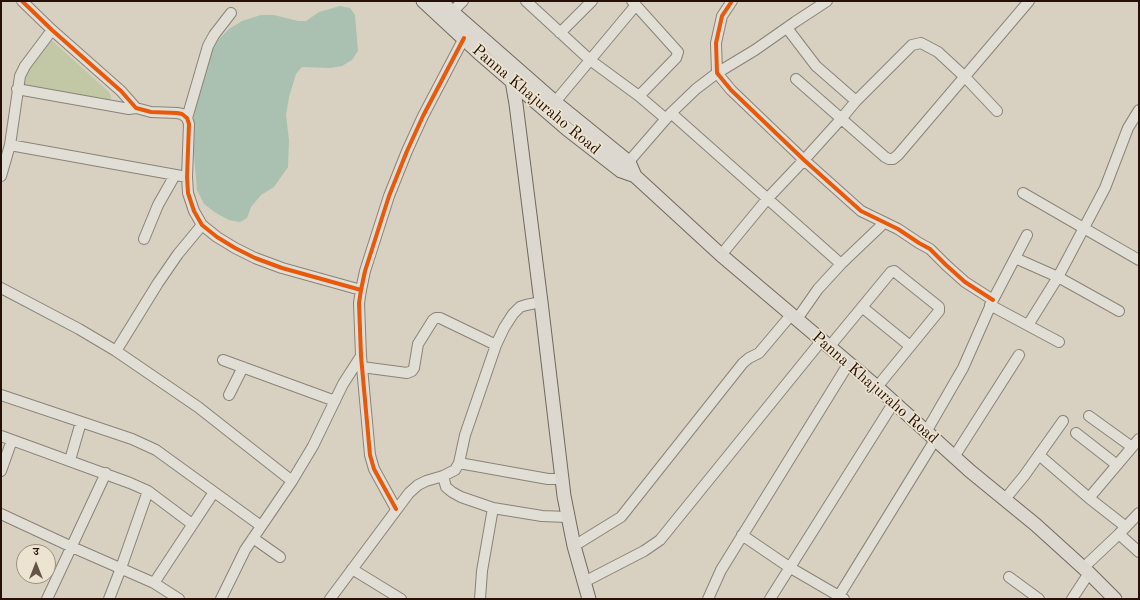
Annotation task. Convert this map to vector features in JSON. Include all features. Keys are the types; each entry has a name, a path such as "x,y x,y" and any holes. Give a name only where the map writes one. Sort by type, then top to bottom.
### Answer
{"main road":[{"name":"Panna Khajuraho Road","path":"423,1 567,129 625,167"},
{"name":"Panna Khajuraho Road","path":"440,1 554,102 721,255 877,387 954,457 1005,499 1086,570 1115,599"},
{"path":"512,81 567,517 589,599"}],"street":[{"path":"22,1 52,30 121,91 136,108"},
{"path":"452,12 463,1"},
{"path":"560,33 592,1"},
{"path":"732,1 722,16 716,43 717,73 731,90 804,160 861,211 898,229 930,249 965,282 992,302 1028,325 1059,342"},
{"path":"625,167 668,116 696,89 717,73 755,50 827,1"},
{"path":"796,79 885,157 893,159 898,156 1029,1"},
{"path":"528,2 590,60 668,116 768,198 841,264"},
{"path":"554,102 590,60 634,3 678,52 676,58 639,96"},
{"path":"187,118 208,46 214,35 231,13"},
{"path":"787,28 816,66 856,100"},
{"path":"1,176 10,145 20,76 25,66 52,30"},
{"path":"396,509 374,469 370,455 361,356 360,290 389,196 407,151 423,116 464,38"},
{"path":"721,255 768,198 841,119 856,100 912,45 921,43 938,52 997,111"},
{"path":"17,89 130,109 136,108 151,112 182,114 187,118 189,124 187,177 188,192 194,211 202,225 217,237 255,258 282,268 360,290"},
{"path":"1028,325 1058,277 1105,188 1125,134 1139,110"},
{"path":"10,145 187,177"},
{"path":"144,238 158,205 175,175"},
{"path":"1022,192 1139,260"},
{"path":"574,546 621,517 743,363 759,353 794,317 841,264 884,223"},
{"path":"116,351 158,283 178,254 202,225"},
{"path":"742,535 840,598 931,436 992,302 1027,235"},
{"path":"1015,258 1058,277 1119,311"},
{"path":"584,582 644,551 660,540 826,343 862,307 891,272 896,272 940,309 877,387"},
{"path":"1,288 79,329 116,351 198,407 292,481"},
{"path":"330,599 396,509 410,493 418,485 455,470 459,463 465,435 496,345 507,323 520,307 541,302"},
{"path":"862,307 910,346"},
{"path":"362,367 407,373 412,371 414,368 418,344 433,320 436,318 440,318 496,345"},
{"path":"954,457 1019,355"},
{"path":"221,599 241,557 292,481 313,446 343,384 361,356"},
{"path":"223,360 335,401"},
{"path":"708,599 721,570 849,363"},
{"path":"228,396 243,367"},
{"path":"1,395 132,439 156,450 261,526"},
{"path":"770,599 789,566 894,402"},
{"path":"1089,416 1136,443 1089,498"},
{"path":"1005,499 1063,421"},
{"path":"70,460 80,422"},
{"path":"1076,432 1117,466"},
{"path":"1,436 106,473 148,491 192,524"},
{"path":"1,471 12,440"},
{"path":"1039,455 1089,498 1122,531 1139,552"},
{"path":"459,463 548,479 562,479"},
{"path":"47,599 106,473"},
{"path":"443,476 446,486 452,492 461,497 493,508 542,516 567,517"},
{"path":"109,599 148,491"},
{"path":"154,583 214,492"},
{"path":"480,599 482,571 493,508"},
{"path":"1072,599 1086,570 1139,513"},
{"path":"1,514 154,583 179,599"},
{"path":"253,538 280,557"},
{"path":"352,569 401,599"},
{"path":"1009,577 1039,599"}],"shaded area":[{"path":"340,6 350,8 355,15 358,51 352,60 342,66 330,68 302,67 296,74 289,97 286,115 289,140 288,167 274,187 261,195 251,207 247,218 240,222 229,220 216,213 204,204 197,190 192,132 196,100 208,60 216,42 229,29 242,21 261,15 274,15 298,21 306,21 319,12"},
{"path":"48,37 109,92 111,99 109,101 23,87 18,78"}],"cycle path":[{"path":"22,1 52,30 121,91 136,108 151,112 177,113 182,114 187,118 189,124 187,177 188,193 194,211 202,225 217,237 255,258 282,268 361,290"},
{"path":"732,1 722,16 716,43 717,73 731,90 804,160 861,211 898,229 930,249 965,282 993,300"},
{"path":"396,509 374,469 370,455 361,356 359,303 365,271 389,196 423,116 464,38"}]}
